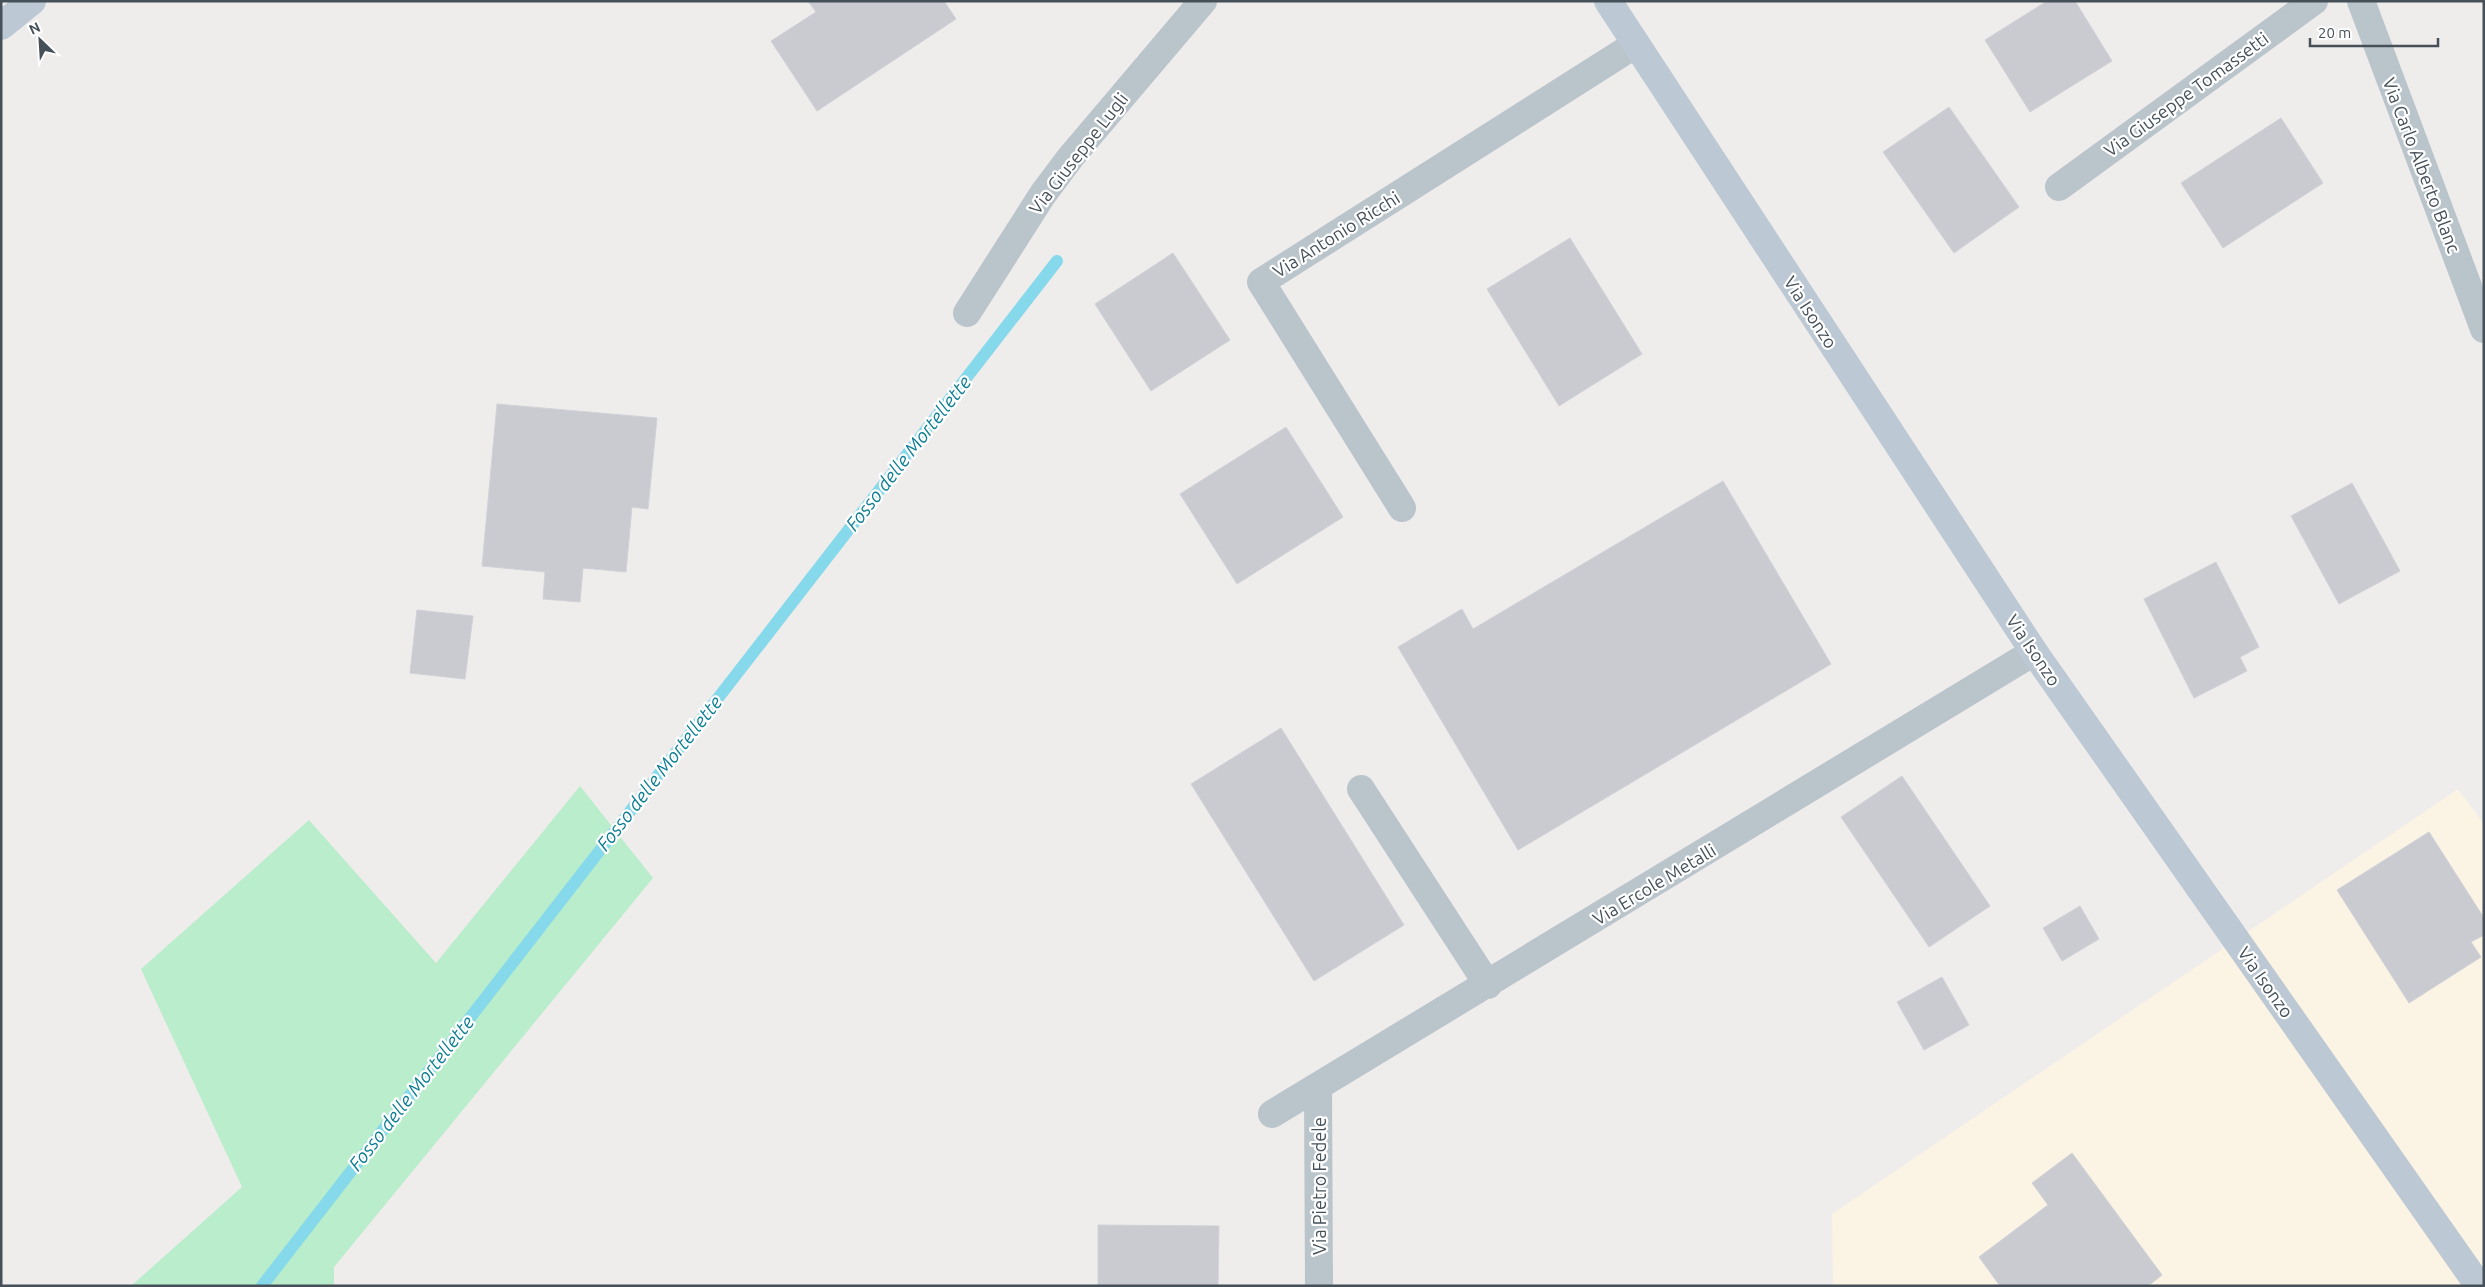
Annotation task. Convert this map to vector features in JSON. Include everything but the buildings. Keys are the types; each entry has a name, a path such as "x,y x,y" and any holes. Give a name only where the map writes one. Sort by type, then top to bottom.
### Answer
{"main road":[{"path":"1,26 32,1"},
{"name":"Via Isonzo","path":"1608,1 2034,652 2479,1286"}],"street":[{"name":"Via Giuseppe Lugli","path":"967,313 1043,194 1070,158 1202,1"},
{"name":"Via Giuseppe Tomassetti","path":"2059,187 2314,1"},
{"name":"Via Carlo Alberto Blanc","path":"2361,1 2484,329"},
{"name":"Via Antonio Ricchi","path":"1402,508 1261,282 1636,44"},
{"name":"Via Ercole Metalli","path":"1272,1114 1488,985 2034,652"},
{"path":"1361,789 1488,985"},
{"name":"Via Pietro Fedele","path":"1318,1086 1319,1286"}],"shaded area":[{"path":"2458,789 2484,824 2484,1286 1833,1286 1832,1214"}],"green space":[{"path":"580,786 653,878 334,1267 334,1286 131,1286 242,1187 141,969 309,820 436,963"}],"waterway":[{"name":"Fosso delle Mortellette","path":"262,1286 1057,261"}]}
